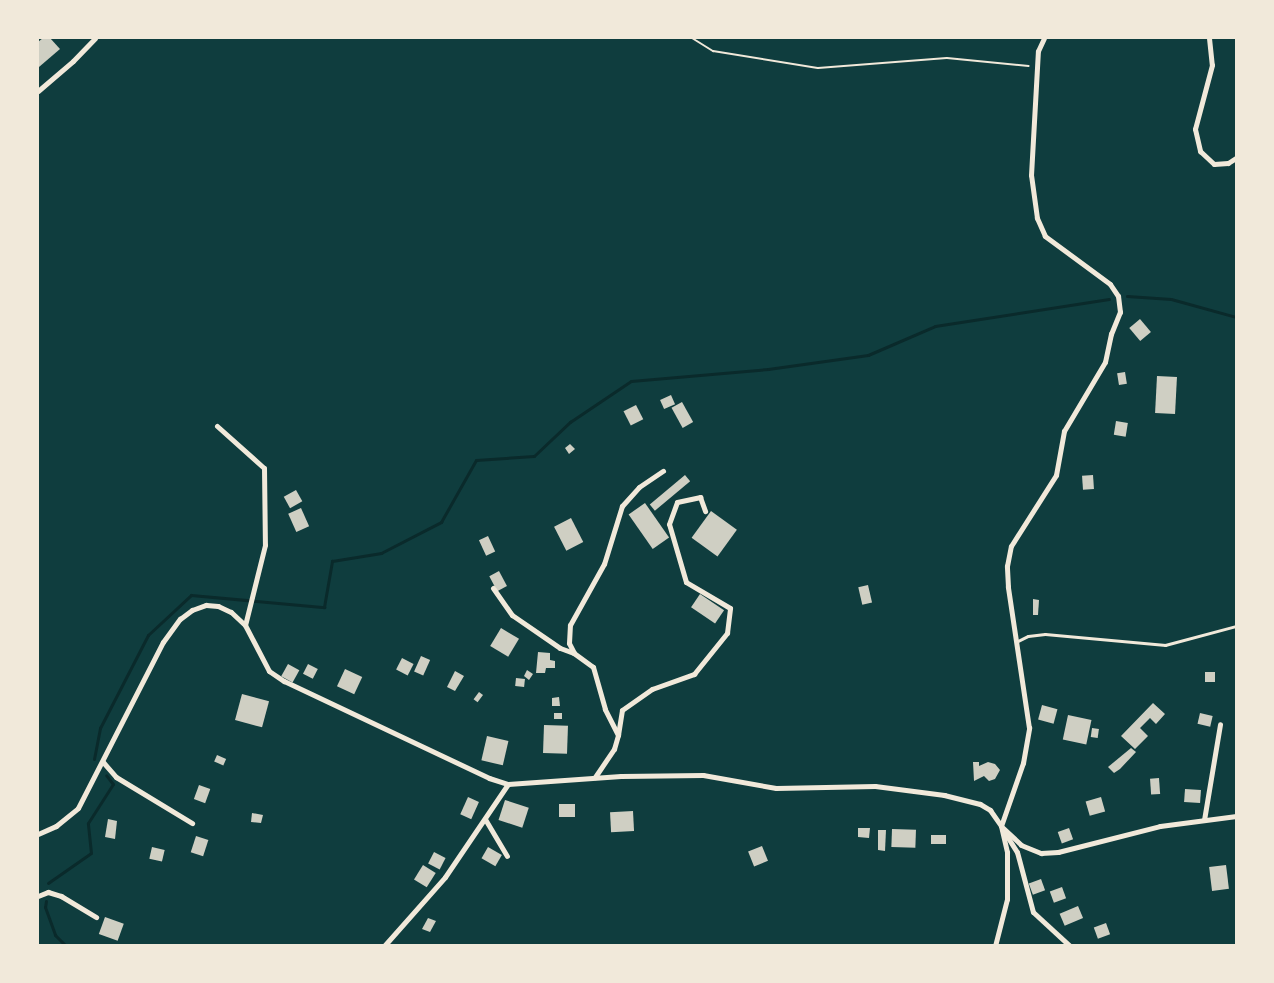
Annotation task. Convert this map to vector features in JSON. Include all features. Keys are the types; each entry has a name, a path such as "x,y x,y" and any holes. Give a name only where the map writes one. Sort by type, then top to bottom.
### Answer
{"street":[{"path":"38,91 74,61 95,38"},
{"path":"995,945 1007,899 1007,852 1000,826 1023,763 1029,728 1015,643 1007,566 1011,546 1056,475 1064,431 1105,362 1111,334 1120,312 1118,296 1110,284 1045,236 1037,218 1030,174 1038,51 1044,38"},
{"path":"1209,38 1212,65 1195,129 1200,151 1214,164 1227,163 1236,158"},
{"path":"217,426 264,468 265,545 244,625"},
{"path":"574,653 570,643 570,625 604,564 622,506 639,487 663,471"},
{"path":"595,777 614,749 622,710 652,689 694,674 727,633 730,608 686,582 669,524 677,502 700,497 705,511"},
{"path":"493,588 512,615 560,648 574,653 593,668 605,709 618,735"},
{"path":"38,834 56,826 78,808 163,642 180,619 192,610 206,605 218,606 231,612 244,625 269,671 284,681 489,778 508,784 595,777 704,775 776,788 887,788 944,795 980,804 990,810 1017,852 1034,912 1070,945"},
{"path":"1204,820 1220,724"},
{"path":"103,762 116,777 192,824"},
{"path":"384,945 445,877 508,784"},
{"path":"1000,826 1021,845 1041,853 1058,852 1145,829 1236,816"},
{"path":"485,819 507,856"},
{"path":"38,896 48,892 61,896 96,917"}],"lane":[{"path":"1015,643 1028,636 1045,634 1165,645 1236,626"}],"path":[{"path":"692,38 713,51 818,68 947,58 1038,67"}],"building":[{"path":"43,38 50,38 60,49 39,67 38,42"},
{"path":"1140,319 1151,332 1140,341 1129,328"},
{"path":"1125,372 1127,384 1119,385 1117,373"},
{"path":"1157,376 1177,377 1175,414 1155,413"},
{"path":"671,395 675,404 664,409 660,400"},
{"path":"682,402 693,422 683,428 672,408"},
{"path":"636,405 643,419 631,426 624,411"},
{"path":"1116,421 1128,423 1126,437 1114,435"},
{"path":"570,444 575,449 569,454 565,448"},
{"path":"685,475 690,481 655,511 650,505"},
{"path":"1093,475 1094,489 1083,490 1082,476"},
{"path":"296,490 302,501 290,508 284,497"},
{"path":"645,503 669,537 653,549 629,514"},
{"path":"301,508 309,526 296,532 288,514"},
{"path":"711,511 737,530 717,557 692,538"},
{"path":"571,518 583,542 566,551 554,527"},
{"path":"488,536 495,551 486,556 479,540"},
{"path":"499,571 507,586 497,591 489,576"},
{"path":"868,585 872,603 862,605 858,587"},
{"path":"700,594 724,610 715,623 691,607"},
{"path":"1033,599 1039,600 1038,615 1033,615"},
{"path":"501,628 519,639 508,657 490,646"},
{"path":"538,652 550,653 550,660 555,661 555,668 546,668 545,673 536,673"},
{"path":"421,656 430,660 423,676 414,672"},
{"path":"402,658 414,664 408,675 396,670"},
{"path":"288,664 299,670 293,683 281,676"},
{"path":"308,664 318,669 313,679 303,674"},
{"path":"345,669 362,677 354,694 337,686"},
{"path":"527,670 533,674 529,680 524,676"},
{"path":"455,671 464,676 455,691 447,687"},
{"path":"1205,672 1215,672 1215,682 1205,682"},
{"path":"516,678 525,679 524,687 515,686"},
{"path":"479,692 483,695 478,702 474,699"},
{"path":"242,694 269,701 262,727 235,720"},
{"path":"559,697 560,706 552,706 552,698"},
{"path":"1153,703 1165,714 1156,724 1150,718 1140,728 1148,736 1135,749 1121,736"},
{"path":"1042,705 1057,709 1054,724 1038,719"},
{"path":"554,713 562,713 562,719 554,719"},
{"path":"1200,713 1213,716 1210,727 1198,724"},
{"path":"1068,715 1091,720 1086,744 1063,739"},
{"path":"544,725 568,726 567,754 543,753"},
{"path":"1092,728 1099,729 1098,738 1091,737"},
{"path":"487,736 508,741 503,765 481,760"},
{"path":"1131,748 1136,752 1114,773 1108,767"},
{"path":"217,755 226,759 223,765 214,761"},
{"path":"973,762 979,762 979,766 988,762 995,764 1000,770 995,779 989,781 984,776 974,781"},
{"path":"1159,778 1160,794 1151,795 1150,779"},
{"path":"199,785 210,789 205,803 194,799"},
{"path":"1185,789 1201,790 1200,803 1184,802"},
{"path":"468,797 479,802 471,819 460,814"},
{"path":"1101,797 1105,811 1090,816 1086,801"},
{"path":"505,800 529,808 522,828 499,820"},
{"path":"559,804 575,804 575,817 559,817"},
{"path":"633,811 634,831 611,832 610,812"},
{"path":"252,813 263,815 261,823 251,822"},
{"path":"108,819 117,821 115,839 105,837"},
{"path":"858,828 870,828 869,838 858,837"},
{"path":"1069,828 1073,839 1062,843 1058,832"},
{"path":"892,829 916,830 915,848 891,847"},
{"path":"878,830 886,830 885,851 878,850"},
{"path":"931,835 946,835 946,844 931,844"},
{"path":"196,836 208,840 203,856 191,852"},
{"path":"762,846 768,861 754,866 748,852"},
{"path":"152,847 165,850 162,862 149,859"},
{"path":"488,847 502,855 495,866 482,858"},
{"path":"434,852 446,858 440,869 428,864"},
{"path":"423,865 436,873 427,887 414,879"},
{"path":"1226,865 1229,889 1212,891 1209,867"},
{"path":"1041,879 1045,890 1033,895 1029,883"},
{"path":"1062,887 1066,898 1054,903 1050,891"},
{"path":"1078,906 1083,918 1065,926 1060,914"},
{"path":"105,917 124,924 118,941 99,934"},
{"path":"428,918 436,921 430,932 422,929"},
{"path":"1106,923 1110,934 1098,939 1094,927"}],"waterway":[{"path":"1127,296 1171,299 1236,317"},
{"path":"94,759 100,728 148,635 191,595 324,607 332,561 381,553 441,522 476,460 534,456 570,422 631,381 768,369 868,355 935,326 1109,299"},
{"path":"48,883 91,853 88,823 113,784 106,775"},
{"path":"46,901 45,907 55,935 66,946"}]}
